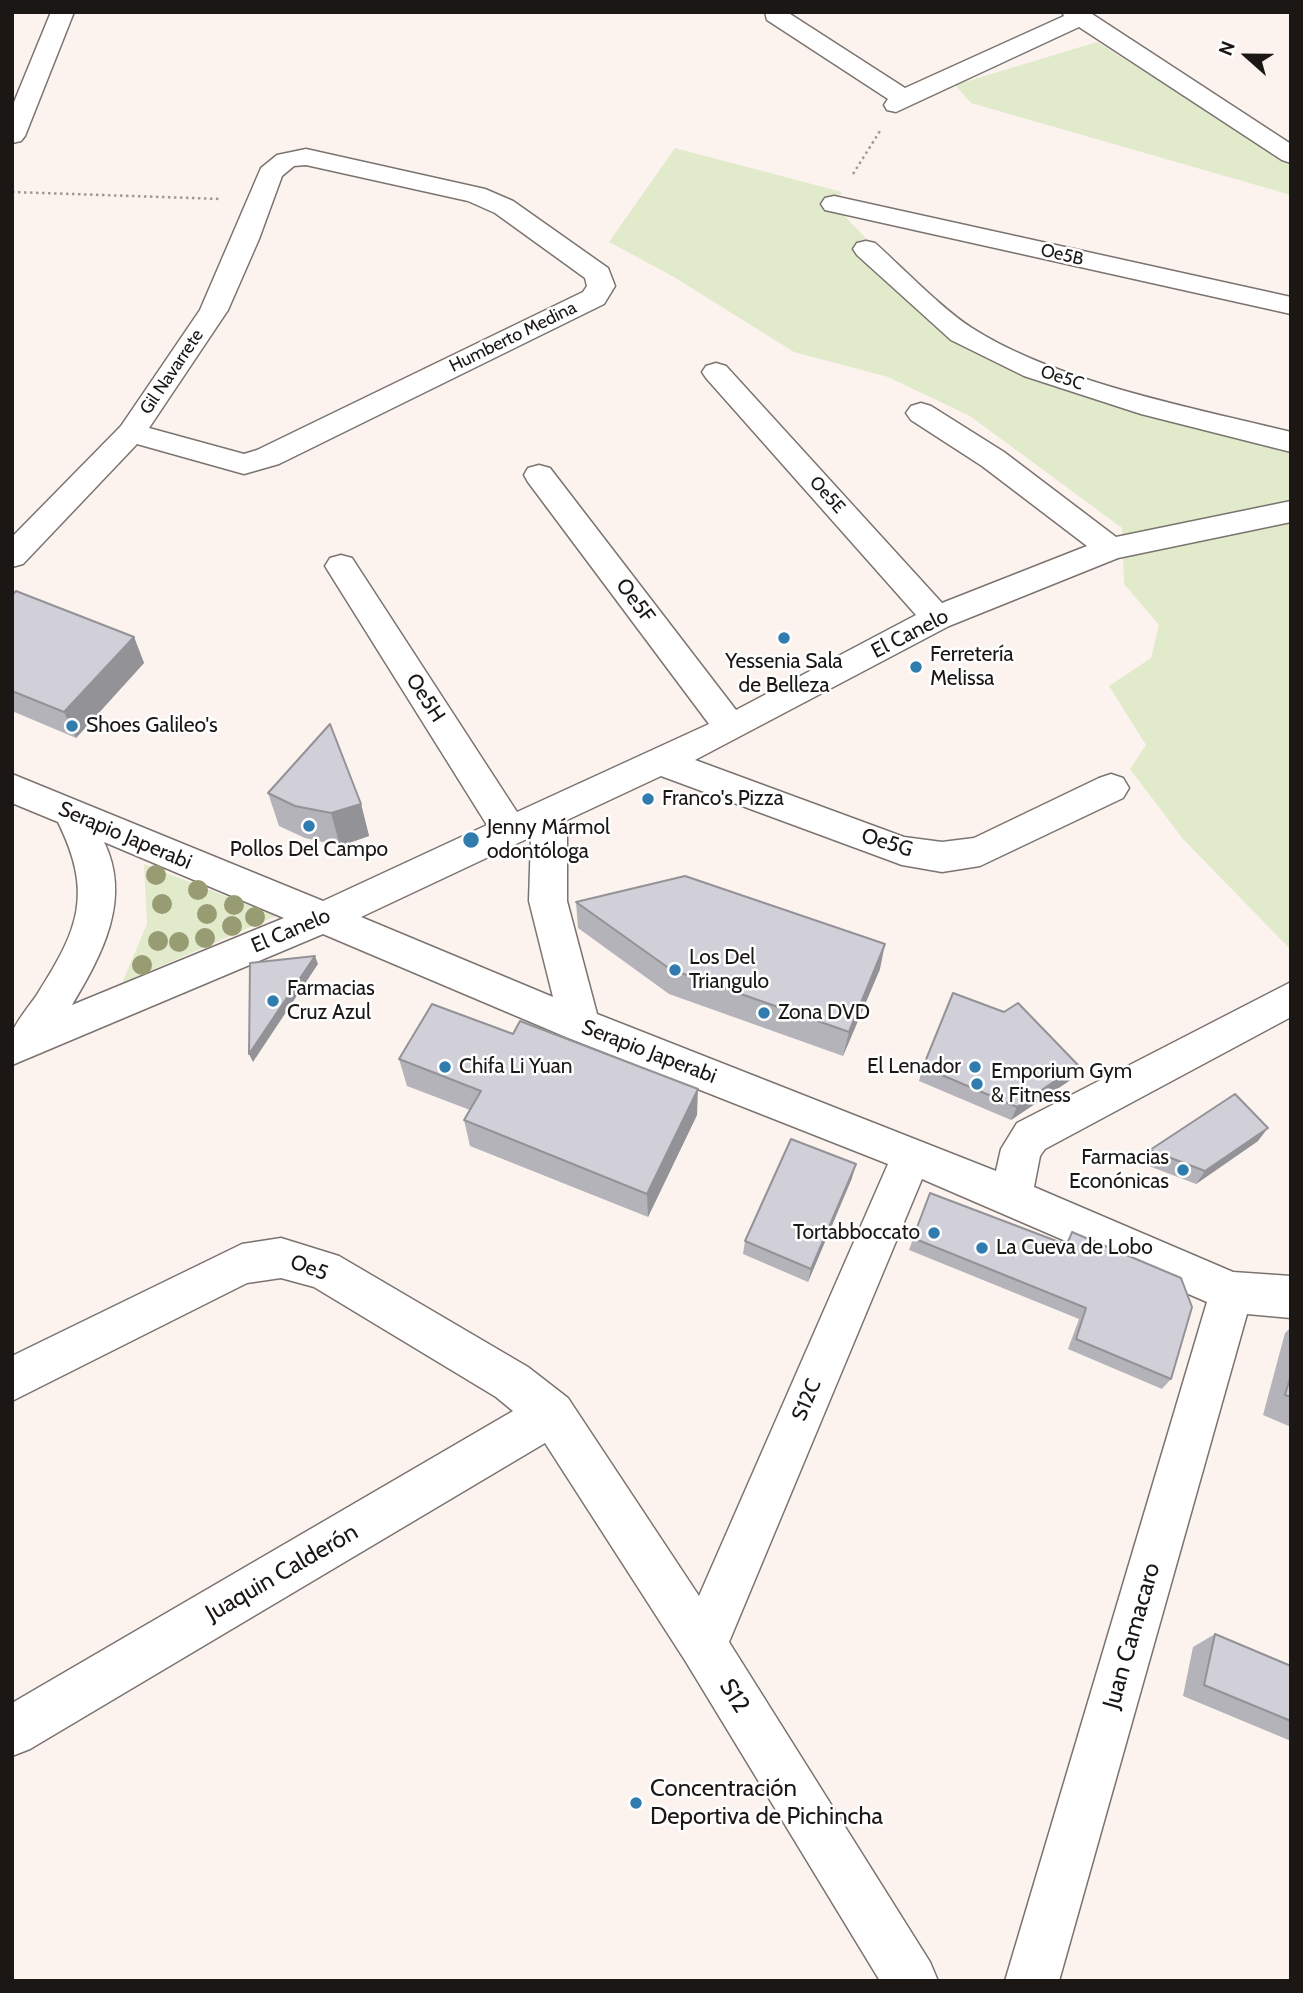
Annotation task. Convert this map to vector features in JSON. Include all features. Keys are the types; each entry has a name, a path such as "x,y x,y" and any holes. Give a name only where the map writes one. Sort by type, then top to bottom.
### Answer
{"street":[{"path":"12,136 23,114 33,50 63,12"},
{"path":"775,15 900,102 1076,15 1291,155"},
{"name":"Humberto Medina","path":"131,433 244,464 268,457 594,298 601,286 598,274 504,207 475,195 306,156 285,160"},
{"name":"Gil Navarrete","path":"12,556 131,433 214,310 246,239 270,173 285,160"},
{"name":"Oe5B","path":"834,204 1291,306"},
{"name":"Oe5C","path":"866,250 961,334 1034,370 1151,407 1291,442"},
{"name":"Oe5E","path":"716,372 937,618"},
{"path":"921,413 993,459 1111,549"},
{"name":"Oe5F","path":"539,475 731,727"},
{"name":"El Canelo","path":"21,1044 323,918 731,727 937,618 1111,549 1291,511"},
{"name":"Oe5H","path":"341,566 510,831"},
{"name":"Oe5G","path":"660,761 902,851 942,857 980,852 1111,788"},
{"name":"Serapio Japerabi","path":"12,788 580,1025 912,1155 1232,1292 1291,1297"},
{"path":"549,812 548,901 580,1025"},
{"name":"El Canelo","path":"21,1044 78,963 96,912 97,870 72,814"},
{"path":"1011,1197 1021,1149 1031,1136 1291,998"},
{"name":"S12C","path":"703,1645 912,1155"},
{"name":"Oe5","path":"12,1379 242,1264 281,1258 324,1270 512,1382 552,1414"},
{"name":"Juan Camacaro","path":"1032,1981 1232,1292"},
{"name":"S12","path":"552,1414 703,1645 911,1981"},
{"name":"Juaquin Calderón","path":"12,1731 552,1414"}],"path":[{"path":"834,204 900,102"},
{"path":"12,192 260,200"}],"green space":[{"path":"1097,42 1291,164 1291,195 971,103 955,85"},
{"path":"675,148 842,192 834,205 958,334 1116,405 1291,454 1291,950 1183,839 1130,769 1146,745 1109,686 1151,658 1159,625 1124,584 1122,528 970,416 888,377 794,352 674,277 609,242"},
{"path":"144,864 276,916 122,983 147,924"}],"building":[{"path":"16,591 134,637 64,712 12,691 12,595"},
{"path":"330,724 361,804 331,813 295,806 268,793"},
{"path":"685,876 885,944 849,1032 670,969 576,902"},
{"name":"Farmacias Cruz Azul","path":"315,956 249,1054 250,963"},
{"name":"El Lenador","path":"953,993 1004,1012 1018,1003 1078,1065 1017,1107 923,1067"},
{"path":"432,1004 513,1034 520,1021 698,1089 647,1194 464,1120 481,1091 399,1059"},
{"path":"1235,1094 1268,1128 1205,1171 1150,1150"},
{"path":"791,1139 856,1164 811,1269 745,1241"},
{"path":"930,1193 1067,1245 1072,1232 1181,1278 1192,1307 1171,1379 1076,1339 1086,1308 913,1238"},
{"path":"1291,1375 1291,1397 1285,1395"},
{"path":"1215,1634 1291,1666 1291,1721 1204,1685"}],"place":[{"name":"Yessenia Sala de Belleza","path":"784,638"},
{"name":"Ferretería Melissa","path":"916,667"},
{"name":"Shoes Galileo's","path":"72,726"},
{"name":"Franco's Pizza","path":"648,799"},
{"name":"Pollos Del Campo","path":"309,826"},
{"name":"Jenny Mármol odontóloga","path":"471,840"},
{"name":"Los Del Triangulo","path":"675,970"},
{"name":"Farmacias Cruz Azul","path":"273,1001"},
{"name":"Zona DVD","path":"764,1013"},
{"name":"Chifa Li Yuan","path":"445,1067"},
{"name":"El Lenador","path":"975,1067"},
{"name":"Emporium Gym & Fitness","path":"977,1084"},
{"name":"Farmacias Econónicas","path":"1183,1170"},
{"name":"Tortabboccato","path":"934,1233"},
{"name":"La Cueva de Lobo","path":"982,1248"},
{"name":"Concentración Deportiva de Pichincha","path":"636,1803"}]}
